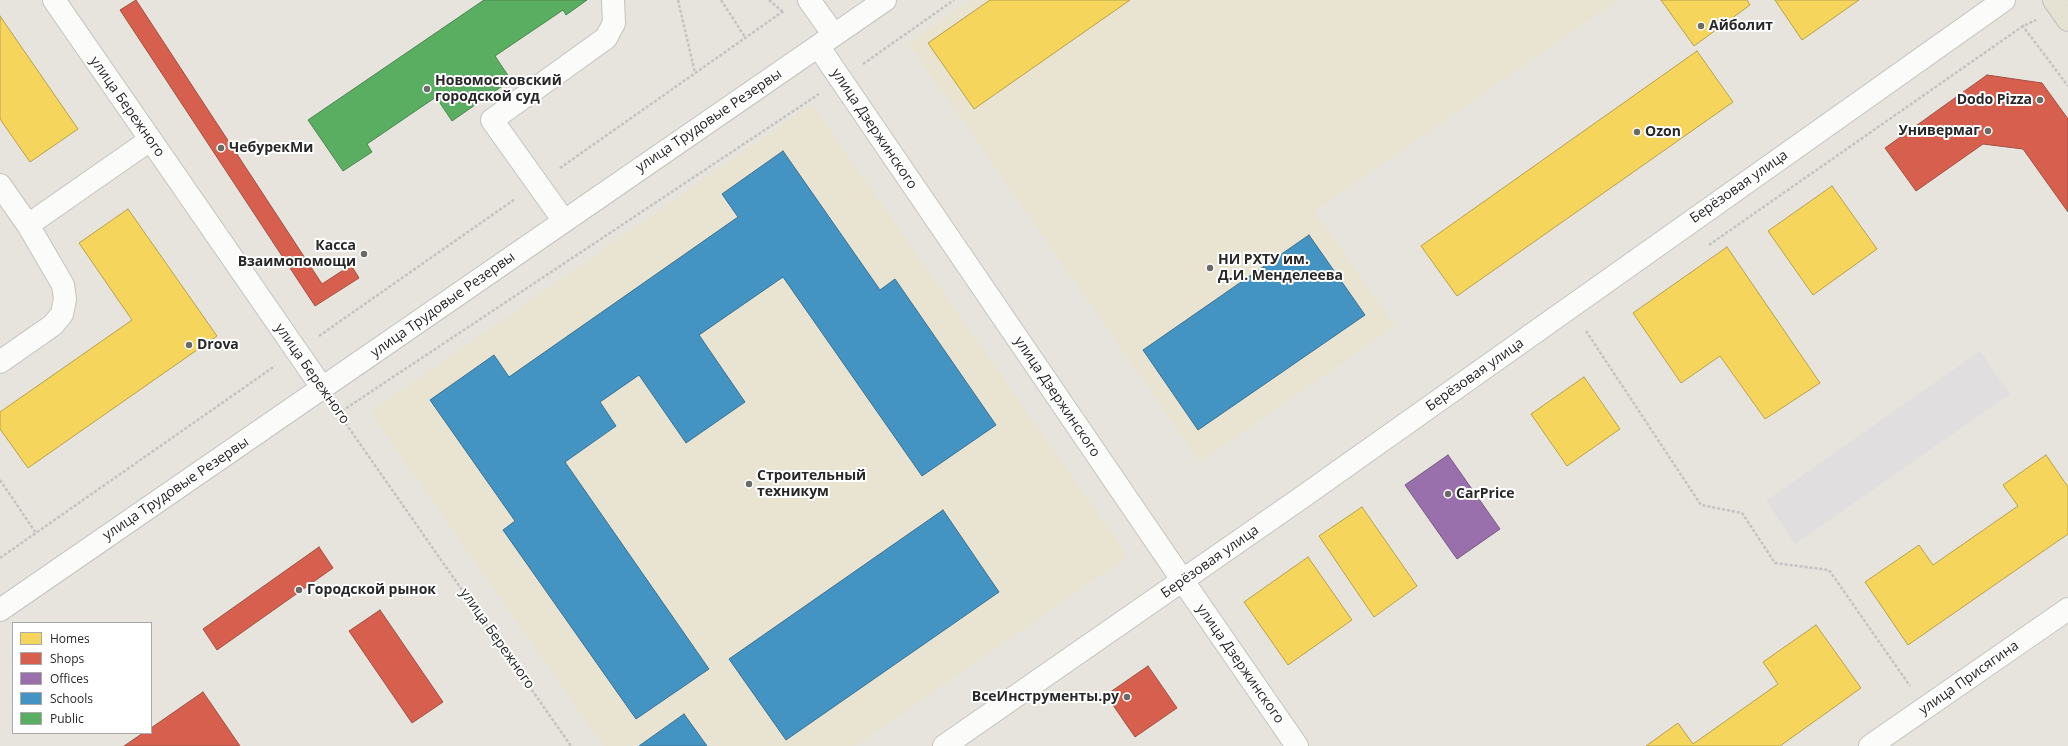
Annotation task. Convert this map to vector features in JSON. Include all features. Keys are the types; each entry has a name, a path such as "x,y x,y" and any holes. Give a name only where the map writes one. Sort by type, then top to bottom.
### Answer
{"main road":[{"path":"2054,0 2068,20"}],"street":[{"path":"564,221 492,120 606,38 614,23 613,0"},
{"name":"улица Дзержинского","path":"809,0 840,80 1297,746"},
{"name":"улица Трудовые Резервы","path":"0,610 885,0"},
{"name":"Берёзовая улица","path":"944,746 1183,581 2004,0"},
{"name":"улица Бережного","path":"63,3 150,140 296,352 323,388"},
{"path":"28,225 150,140"},
{"path":"0,362 53,325 62,314 65,299 63,285 28,225 1,189"},
{"name":"улица Присягина","path":"1870,746 2068,609"}],"path":[{"path":"678,0 695,73"},
{"path":"720,0 745,37"},
{"path":"769,0 783,12"},
{"path":"339,413 840,80 954,0"},
{"path":"0,558 788,8"},
{"path":"2018,19 2068,86"},
{"path":"1586,331 1700,505 1742,513 1775,563 1829,570 1925,708"},
{"name":"улица Бережного","path":"323,388 571,746"},
{"path":"0,480 36,533"}],"shaded area":[{"name":"НИ РХТУ им. Д.И. Менделеева","path":"970,0 1618,0 1315,211 1395,326 1200,462 908,43"},
{"name":"Строительный техникум","path":"812,104 1128,556 856,746 603,746 370,412"},
{"path":"1980,351 2010,394 1795,544 1766,501"}],"building: Homes":[{"path":"990,0 1130,0 974,109 928,43"},
{"name":"Айболит","path":"1661,0 1747,0 1750,5 1694,46"},
{"path":"1775,0 1859,0 1802,40"},
{"path":"0,16 78,129 30,162 0,119"},
{"path":"1697,51 1733,102 1457,296 1421,246"},
{"path":"1832,186 1877,249 1813,295 1768,231"},
{"path":"128,209 217,336 28,468 0,429 0,412 132,320 79,243"},
{"path":"1727,247 1820,383 1765,419 1720,356 1681,383 1633,313"},
{"path":"1584,377 1620,429 1567,466 1531,414"},
{"path":"2046,455 2068,487 2068,534 1908,645 1865,582 1919,545 1933,565 2018,506 2003,485"},
{"path":"1362,507 1417,586 1374,617 1319,536"},
{"path":"1308,557 1352,620 1288,665 1244,602"},
{"path":"1816,625 1861,688 1780,746 1646,746 1678,723 1693,744 1778,684 1763,662"}],"building: Shops":[{"path":"136,0 322,284 351,265 359,278 315,306 120,10"},
{"name":"Универмаг","path":"1987,75 2042,83 2068,119 2068,212 2023,149 1983,144 1916,191 1885,148"},
{"path":"319,547 333,568 217,650 203,629"},
{"path":"380,610 443,702 412,723 349,631"},
{"path":"1148,666 1177,708 1135,737 1106,695"},
{"path":"203,692 240,746 124,746 142,734 152,734 152,727"}],"building: Offices":[{"path":"1448,455 1500,529 1457,559 1405,485"}],"building: Schools":[{"path":"783,151 880,290 895,279 996,425 922,476 783,277 699,335 745,402 686,443 639,375 600,402 616,426 565,462 709,669 636,719 503,530 515,521 430,400 494,355 509,377 738,217 722,194"},
{"path":"1309,235 1365,315 1198,430 1143,350"},
{"path":"943,510 999,592 786,740 729,659"},
{"path":"684,714 707,746 639,746"}],"building: Public":[{"name":"Новомосковский городской суд","path":"484,0 587,0 566,15 563,10 495,56 511,80 452,121 436,97 367,144 372,152 343,171 308,120"}],"place":[{"name":"Айболит","path":"1701,26"},
{"name":"Новомосковский городской суд","path":"427,89"},
{"name":"Dodo Pizza","path":"2040,100"},
{"name":"Универмаг","path":"1988,131"},
{"name":"Ozon","path":"1637,132"},
{"name":"ЧебурекМи","path":"221,148"},
{"name":"Касса Взаимопомощи","path":"364,254"},
{"name":"НИ РХТУ им. Д.И. Менделеева","path":"1210,268"},
{"name":"Drova","path":"189,345"},
{"name":"Строительный техникум","path":"749,484"},
{"name":"CarPrice","path":"1448,494"},
{"name":"Городской рынок","path":"299,590"},
{"name":"ВсеИнструменты.ру","path":"1127,697"}]}
